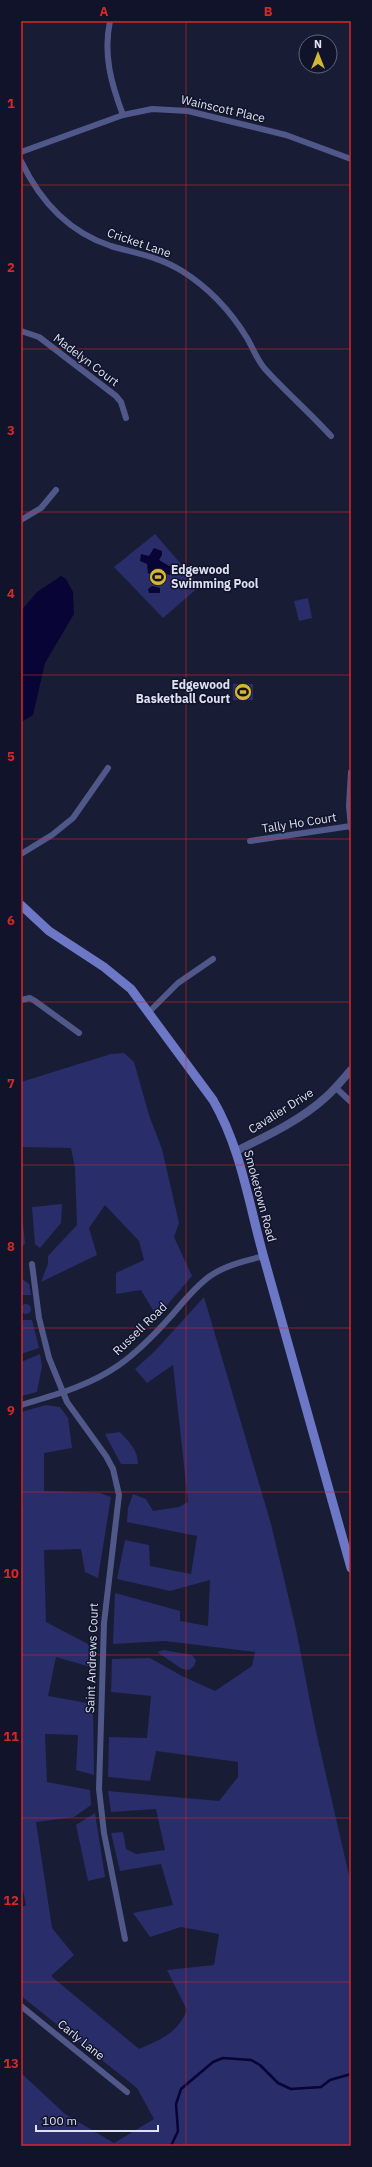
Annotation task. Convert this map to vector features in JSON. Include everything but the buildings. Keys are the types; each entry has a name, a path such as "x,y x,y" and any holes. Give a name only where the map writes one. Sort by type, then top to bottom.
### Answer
{"main road":[{"name":"Smoketown Road","path":"21,905 49,931 118,977 149,1012 213,1100 230,1132 264,1256 348,1545 351,1568"}],"street":[{"path":"110,21 107,49 108,71 123,115"},
{"name":"Wainscott Place","path":"21,152 123,115 152,109 188,111 286,135 351,159"},
{"name":"Cricket Lane","path":"21,161 37,191 48,206 69,224 95,240 161,261 180,270 207,289 231,315 265,369 331,436"},
{"name":"Madelyn Court","path":"21,331 39,338 116,396 123,406 126,418"},
{"path":"21,520 40,508 56,490"},
{"path":"21,854 52,835 73,818 108,768"},
{"path":"351,772 349,806 351,827"},
{"name":"Tally Ho Court","path":"250,841 351,827"},
{"path":"149,1012 178,983 213,959"},
{"path":"21,1000 30,998 79,1033"},
{"name":"Cavalier Drive","path":"236,1151 287,1124 325,1098 351,1070"},
{"path":"335,1088 351,1102"},
{"name":"Russell Road","path":"21,1405 63,1393 101,1376 138,1350 158,1331 187,1296 211,1276 231,1265 264,1256"},
{"name":"Saint Andrews Court","path":"32,1264 43,1338 63,1393 77,1419 106,1456 112,1469 119,1495 105,1616 100,1789 104,1833 125,1939"},
{"name":"Carly Lane","path":"21,2006 127,2092"}],"shaded area":[{"name":"Edgewood Swimming Pool","path":"155,534 200,586 163,618 114,567"},
{"path":"154,548 162,551 162,555 159,560 171,567 170,575 160,573 152,576 148,573 147,564 140,561 141,554 149,556"},
{"path":"61,576 66,579 73,592 74,614 45,663 33,715 21,722 21,611 37,592"},
{"path":"152,586 160,588 160,593 149,593 148,589"},
{"path":"308,598 312,618 299,621 294,601"},
{"name":"Edgewood Basketball Court","path":"233,684 253,684 253,700 233,700"},
{"path":"124,1053 134,1062 149,1115 162,1149 179,1223 174,1237 192,1276 157,1317 141,1290 116,1294 116,1273 144,1260 139,1241 105,1205 89,1228 97,1255 41,1282 48,1264 48,1256 77,1225 75,1168 71,1148 21,1147 21,1082 111,1054"},
{"path":"21,1203 25,1244 21,1247"},
{"path":"62,1204 61,1223 40,1248 35,1244 32,1207"},
{"path":"21,1278 29,1284 31,1295 21,1295"},
{"path":"204,1297 271,1524 296,1629 315,1727 351,1884 351,2146 21,2146 21,2073 65,2114 114,2143 154,2119 137,2088 21,1996 21,1906 26,1906 21,1879 21,1508 23,1508 21,1412 46,1405 60,1407 68,1418 72,1448 44,1453 44,1491 100,1493 111,1497 98,1578 85,1572 81,1549 44,1550 46,1622 88,1644 92,1654 91,1667 56,1657 48,1696 93,1704 94,1775 76,1770 78,1735 45,1734 47,1782 90,1790 91,1805 74,1817 36,1822 52,1928 74,1955 51,1976 139,2049 168,2035 178,2025 187,2010 167,1970 214,1965 219,1934 181,1927 150,1937 133,1913 173,1905 161,1864 120,1871 111,1833 123,1832 126,1849 136,1854 165,1850 156,1809 111,1812 108,1791 219,1801 238,1777 238,1762 156,1751 150,1781 108,1777 109,1737 147,1738 151,1696 111,1692 112,1659 150,1658 182,1676 215,1691 252,1666 255,1652 165,1641 113,1644 115,1593 180,1611 180,1621 208,1626 210,1580 170,1591 117,1579 125,1540 149,1545 150,1566 191,1574 197,1536 127,1522 128,1508 133,1494 146,1499 153,1511 179,1507 188,1502 173,1365 147,1383 135,1369 155,1351"},
{"path":"24,1304 28,1304 31,1309 28,1314 24,1314 21,1311 21,1307"},
{"path":"21,1320 32,1320 39,1348 21,1354"},
{"path":"40,1354 42,1366 37,1392 21,1396 21,1362"},
{"path":"120,1432 135,1450 138,1464 121,1464 105,1434"},
{"path":"164,1650 192,1655 196,1660 194,1666 189,1670 182,1669 157,1652"},
{"path":"95,1813 105,1877 88,1881 76,1825"}],"waterway":[{"path":"171,2146 178,2131 176,2104 181,2089 213,2062 223,2058 251,2060 260,2065 278,2083 291,2089 321,2087 330,2080 351,2074"}],"place":[{"name":"Edgewood Swimming Pool","path":"158,577"},
{"name":"Edgewood Basketball Court","path":"243,692"}]}
